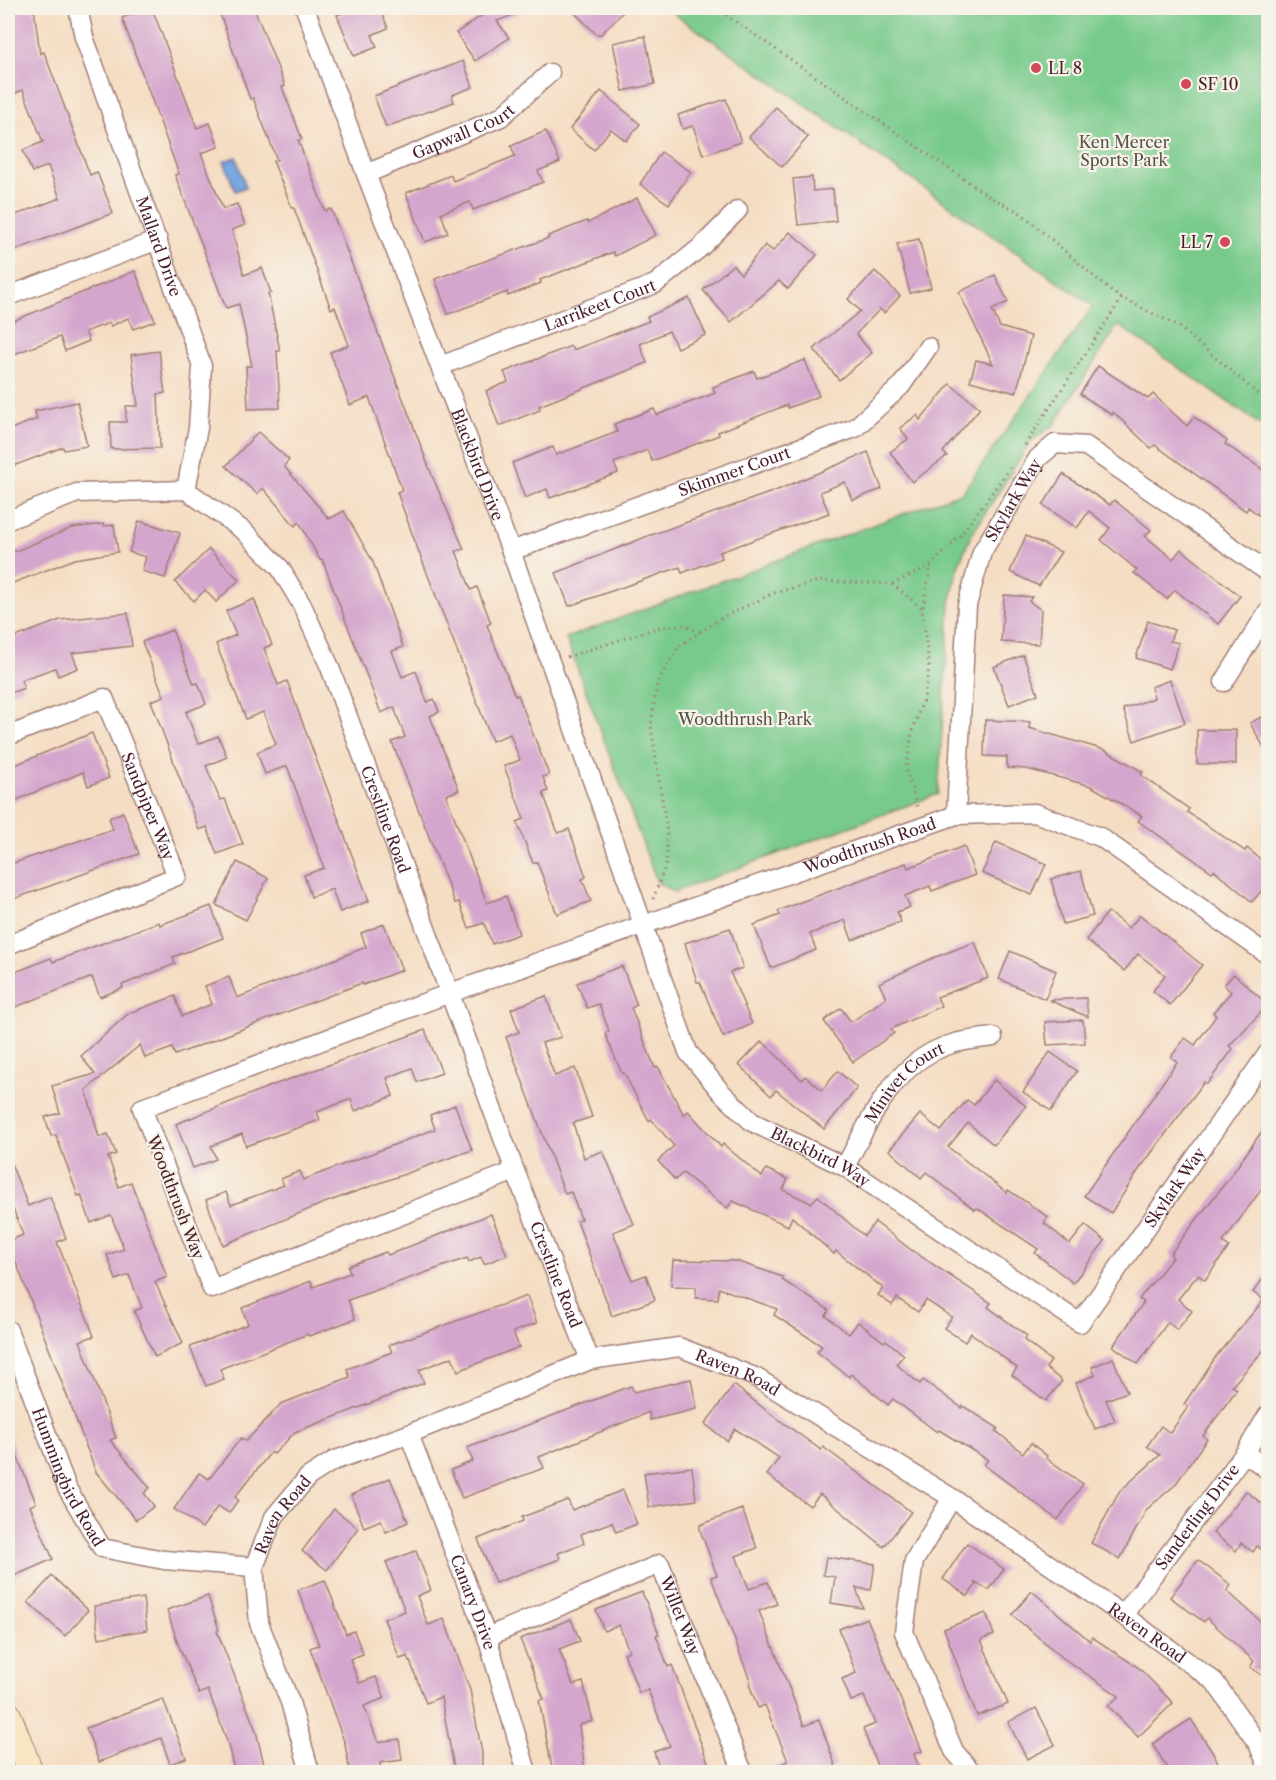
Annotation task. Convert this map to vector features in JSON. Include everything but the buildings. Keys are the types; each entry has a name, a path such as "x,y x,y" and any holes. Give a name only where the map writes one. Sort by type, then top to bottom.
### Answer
{"main road":[{"path":"8,1715 30,1773"}],"street":[{"name":"Mallard Drive","path":"78,8 84,37 202,366 198,428 186,490"},
{"name":"Blackbird Drive","path":"305,8 366,174 511,551 644,924"},
{"name":"Gapwall Court","path":"366,174 501,117 550,73"},
{"name":"Larrikeet Court","path":"440,366 655,284 702,247 738,210"},
{"path":"8,296 158,240"},
{"name":"Skimmer Court","path":"511,551 855,428 902,386 928,347"},
{"name":"Skylark Way","path":"956,814 967,604 982,552 1038,458 1055,444 1086,446 1269,572"},
{"path":"8,520 77,493 186,490"},
{"name":"Crestline Road","path":"186,490 244,531 280,568 302,605 328,665 515,1172 590,1360"},
{"path":"1224,682 1269,611"},
{"name":"Sandpiper Way","path":"8,736 104,698 177,876 8,945"},
{"name":"Woodthrush Road","path":"450,993 956,814 1035,813 1100,837 1269,955"},
{"name":"Blackbird Way","path":"644,924 688,1052 714,1084 752,1122 845,1167 1080,1323"},
{"name":"Woodthrush Way","path":"450,993 142,1108 212,1289 515,1172"},
{"name":"Minivet Court","path":"845,1167 883,1095 925,1055 951,1044 993,1037"},
{"name":"Skylark Way","path":"1080,1323 1269,1053"},
{"name":"Hummingbird Road","path":"8,1330 67,1488 102,1548 164,1560 254,1567"},
{"name":"Raven Road","path":"310,1773 290,1702 259,1623 254,1567 274,1517 308,1477 333,1461 409,1434 590,1360 679,1347 755,1377 952,1498 1123,1615 1214,1682 1258,1744 1269,1767"},
{"name":"Sanderling Drive","path":"1123,1615 1245,1453 1269,1415"},
{"name":"Canary Drive","path":"409,1434 487,1637 527,1773"},
{"path":"1245,1453 1269,1470"},
{"path":"952,1498 914,1561 904,1632 954,1751 972,1773"},
{"name":"Willet Way","path":"487,1637 660,1564 742,1773"}],"path":[{"path":"716,8 990,197 1021,213 1112,292 1178,326 1258,394 1269,398"},
{"path":"1021,452 1122,298"},
{"path":"644,924 666,864 667,832 651,726 657,683 679,646 725,616 774,593 818,581 892,584 931,565 960,536 1014,461"},
{"path":"924,826 906,769 912,733 925,694 929,666 922,608 931,565"},
{"path":"892,584 922,608"},
{"path":"551,663 660,627 685,625 700,633"}],"green space":[{"path":"666,8 1268,8 1268,430 1118,325 1054,425 1031,441 972,534 959,563 950,603 938,794 674,892 657,882 566,638 963,492 1093,306"}],"water":[{"path":"236,157 246,187 235,191 224,161"}],"place":[{"name":"LL 8","path":"1036,68"},
{"name":"SF 10","path":"1186,84"},
{"name":"LL 7","path":"1225,242"}],"park label":[{"name":"Ken Mercer Sports Park","path":"1124,151"},
{"name":"Woodthrush Park","path":"745,719"}]}
